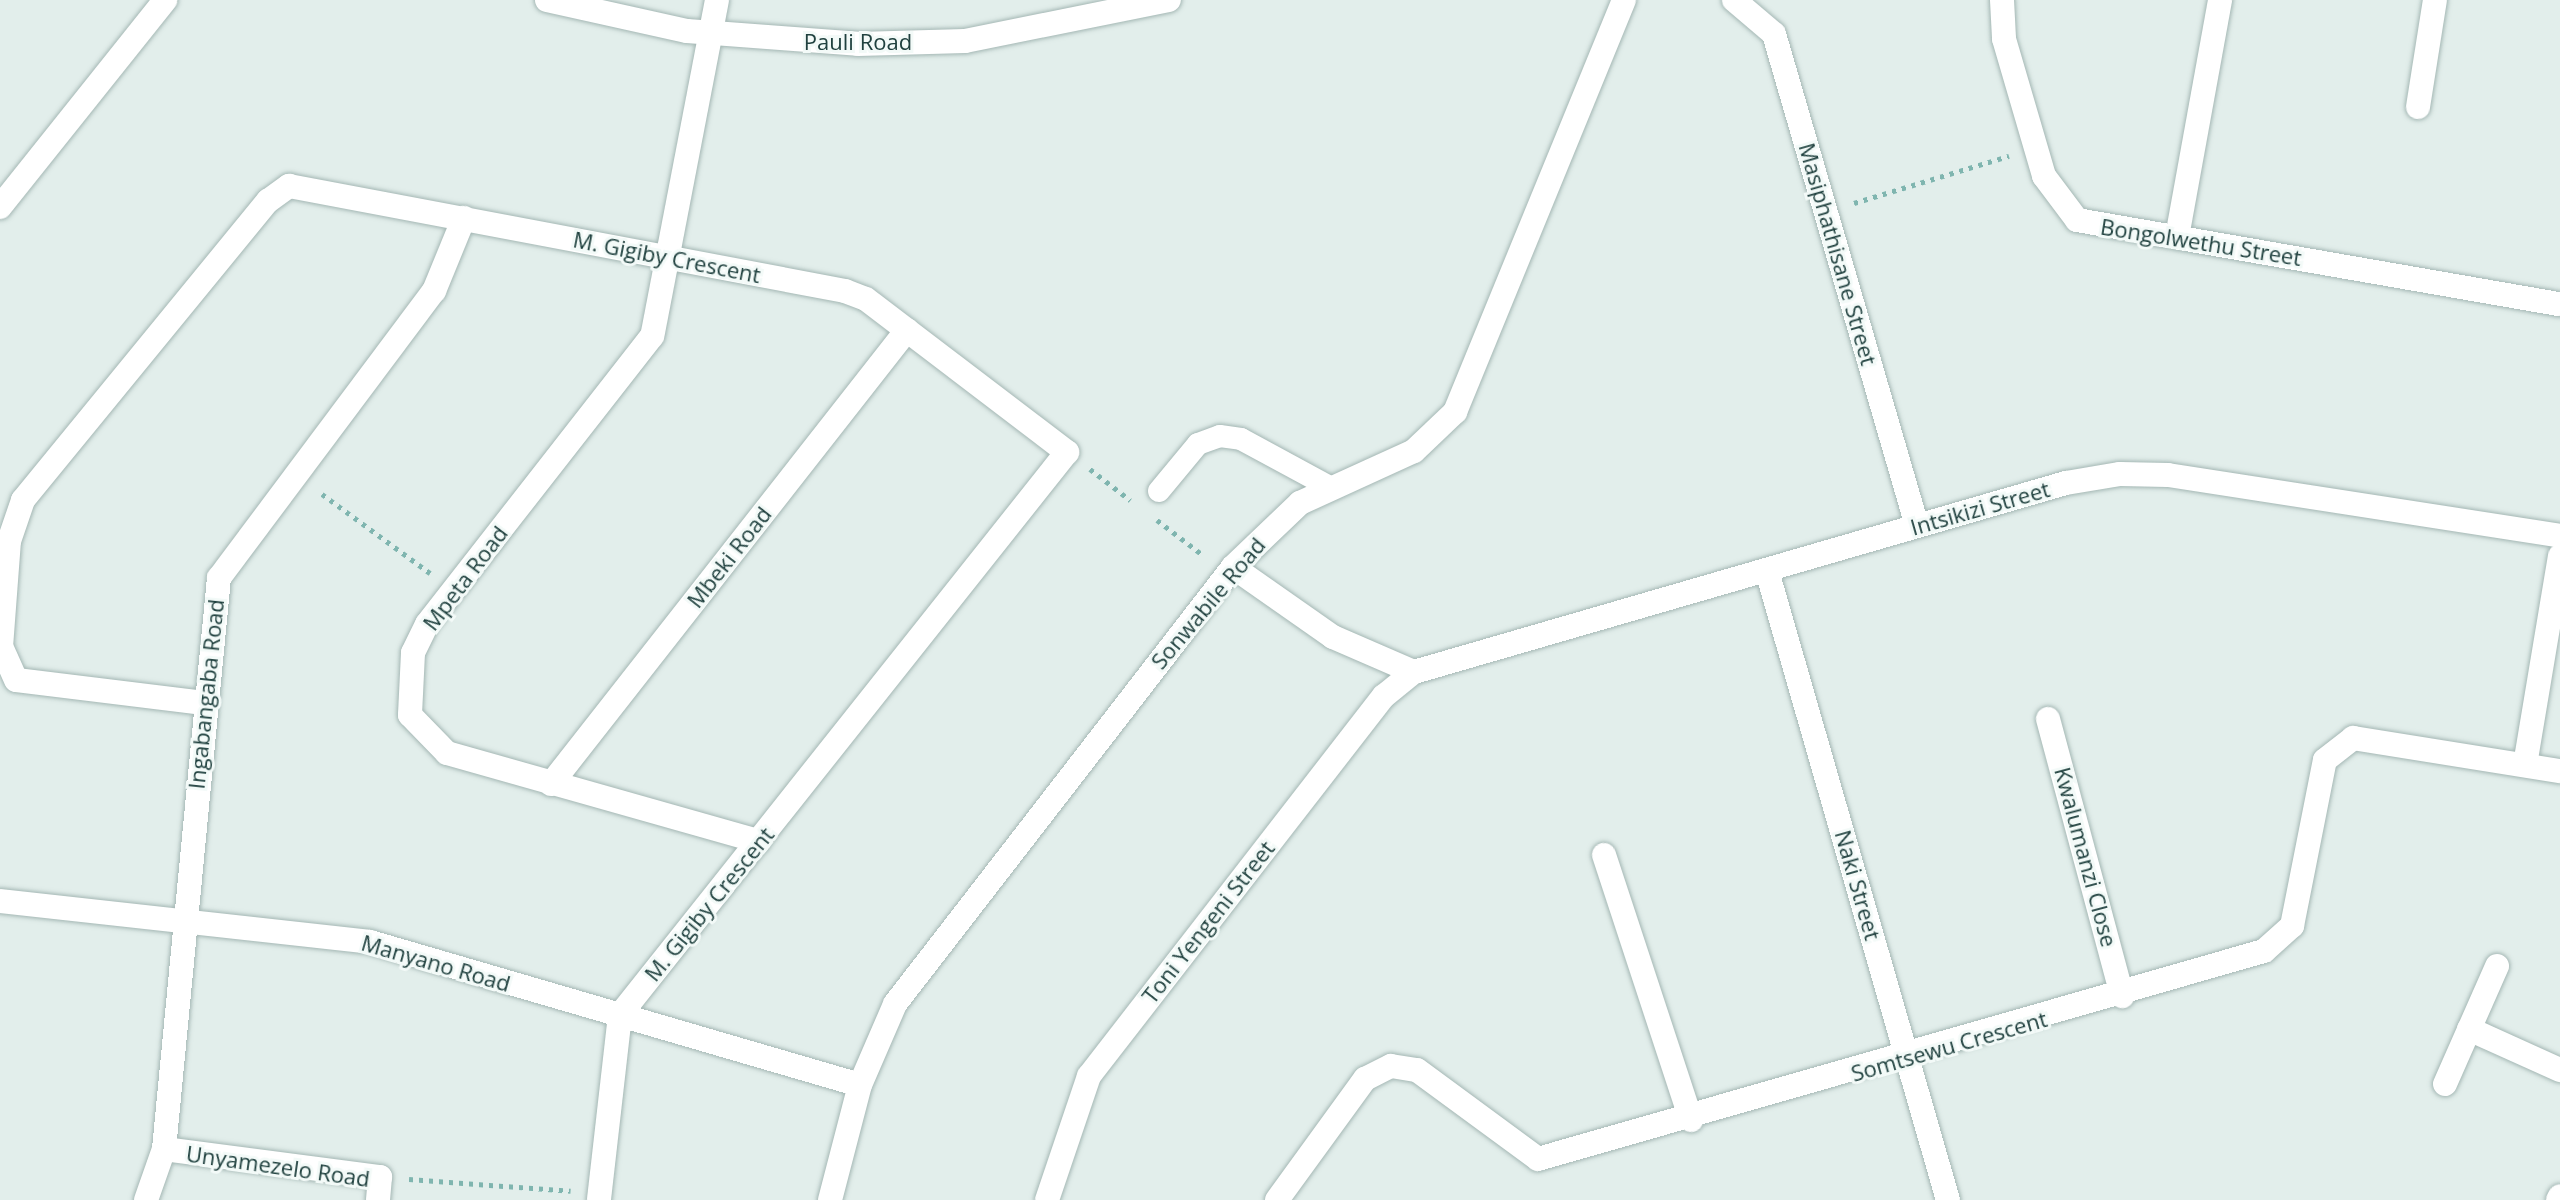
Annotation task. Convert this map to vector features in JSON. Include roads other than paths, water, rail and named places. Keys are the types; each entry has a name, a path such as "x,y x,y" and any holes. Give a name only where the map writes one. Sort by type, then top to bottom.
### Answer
{"street":[{"path":"0,207 165,0"},
{"name":"Pauli Road","path":"547,0 713,34 965,41 1169,0"},
{"name":"Mpeta Road","path":"717,0 670,257 652,336 453,590 413,653 410,715 447,753 759,841"},
{"name":"Sonwabile Road","path":"830,1200 860,1085 918,969 1233,567 1274,525 1328,486 1414,451 1455,412 1624,0"},
{"name":"Masiphathisane Street","path":"1734,0 1774,34 1917,526"},
{"name":"Bongolwethu Street","path":"2002,0 2004,39 2036,148 2056,201 2077,220 2560,304"},
{"path":"2177,237 2220,0"},
{"path":"2418,107 2435,0"},
{"name":"M. Gigiby Crescent","path":"204,703 16,680 1,647 15,513 279,190 309,186 845,291 907,330 1067,452 620,1015"},
{"name":"Ingabangaba Road","path":"164,1149 204,703 219,578 434,291 464,218"},
{"name":"Mbeki Road","path":"551,784 907,330"},
{"name":"Intsikizi Street","path":"1414,672 1917,526 2120,474 2560,536"},
{"path":"2525,765 2560,556"},
{"path":"1233,567 1333,637 1414,672"},
{"name":"Naki Street","path":"1767,571 1948,1200"},
{"name":"Toni Yengeni Street","path":"1047,1200 1089,1076 1384,696 1414,672"},
{"name":"Kwalumanzi Close","path":"2048,719 2122,996"},
{"name":"Somtsewu Crescent","path":"1277,1200 1365,1079 1391,1066 1417,1070 1538,1159 1691,1120 2122,996 2283,939 2296,911 2321,774 2342,742 2363,738 2560,771"},
{"path":"1604,855 1691,1120"},
{"name":"Manyano Road","path":"0,901 370,942 860,1085"},
{"path":"2445,1084 2497,966"},
{"path":"600,1196 620,1015"},
{"path":"2469,1029 2560,1070"},
{"name":"Unyamezelo Road","path":"146,1200 164,1149 379,1188"}],"lane":[{"path":"1159,491 1198,444 1220,436 1241,439 1328,486"}]}
